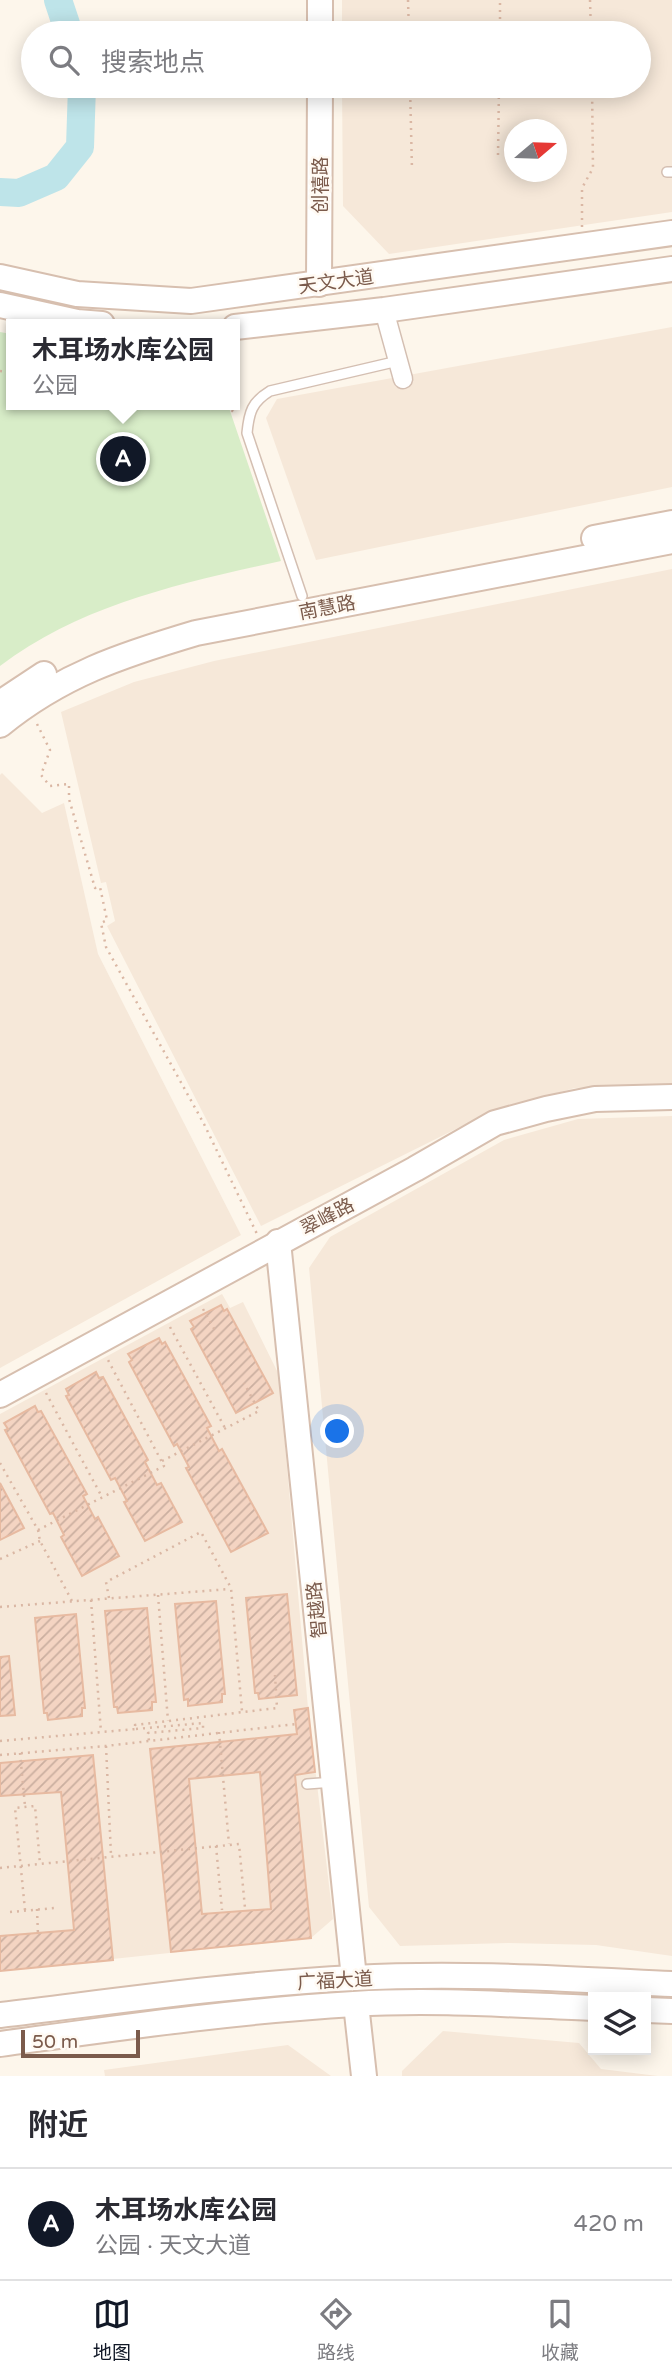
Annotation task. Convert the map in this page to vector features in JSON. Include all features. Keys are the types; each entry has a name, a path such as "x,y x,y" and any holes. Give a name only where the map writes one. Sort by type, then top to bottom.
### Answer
{"main road":[{"path":"320,0 320,21"},
{"name":"创禧路","path":"319,284 320,98"},
{"name":"天文大道","path":"0,277 77,295 191,301 672,233"},
{"name":"天文大道","path":"240,326 384,310 672,269"},
{"path":"0,305 63,319"},
{"name":"南慧路","path":"0,703 54,668 117,639 193,617 672,523"},
{"name":"南慧路","path":"0,725 62,682 123,655 196,633 672,541"},
{"name":"翠峰路","path":"0,1395 495,1123 595,1099 672,1097"},
{"name":"智越路","path":"271,1246 334,1782 354,1978"},
{"name":"广福大道","path":"0,2015 218,1988 354,1978 482,1975 672,1983"},
{"path":"356,2004 364,2076"},
{"name":"广福大道","path":"0,2044 216,2015 356,2004 588,2008"},
{"path":"651,2010 672,2011"}],"street":[{"path":"384,310 403,379"}],"lane":[{"path":"302,596 247,433 249,414 256,399 270,391 398,361"},
{"path":"307,1784 334,1782"}],"path":[{"path":"408,0 409,21"},
{"path":"500,0 500,21"},
{"path":"590,0 591,21"},
{"path":"410,98 412,170"},
{"path":"498,155 499,98"},
{"path":"582,246 582,188 593,168 592,98"},
{"path":"35,721 50,750 41,775 50,786 69,784 69,799 95,888 100,887 107,920 101,923 106,947 271,1246"},
{"path":"204,1309 216,1332"},
{"path":"170,1327 225,1428"},
{"path":"38,1531 164,1466 108,1360"},
{"path":"162,1461 259,1411 244,1383"},
{"path":"46,1393 102,1497"},
{"path":"0,1463 38,1531 40,1541 72,1601"},
{"path":"109,1598 106,1582 201,1532 231,1588 242,1712"},
{"path":"0,1559 40,1541"},
{"path":"0,1607 231,1588"},
{"path":"158,1594 168,1721"},
{"path":"91,1600 101,1732"},
{"path":"136,1729 135,1725 277,1708 275,1675"},
{"path":"0,1741 202,1723 203,1728 148,1732 149,1741"},
{"path":"0,1755 296,1724"},
{"path":"219,1732 229,1845"},
{"path":"106,1746 111,1855"},
{"path":"20,1753 25,1807"},
{"path":"25,1910 15,1808 35,1806 40,1864"},
{"path":"0,1868 239,1844 245,1908"},
{"path":"216,1846 222,1910"},
{"path":"10,1912 55,1908"},
{"path":"37,1909 38,1935"}],"shaded area":[{"path":"342,0 672,0 672,212 389,254 343,206 342,98 651,98 651,21 342,21"},
{"path":"672,327 672,487 316,560 266,418 277,399"},
{"path":"672,569 672,1084 575,1088 494,1110 261,1226 107,926 115,921 106,882 101,883 61,712 134,682 214,661"},
{"path":"2,773 42,813 64,803 98,954 241,1235 0,1368 0,775"},
{"path":"672,1116 672,1956 596,1945 508,1943 400,1946 369,1907 309,1268 330,1237 504,1140 578,1119"},
{"path":"222,1294 230,1308 243,1302 279,1375 308,1708 333,1919 311,1938 0,1971 0,1414"},
{"path":"443,2031 579,2043 601,2069 658,2076 402,2076 402,2071"},
{"path":"288,2045 331,2076 105,2076 104,2070"}],"green space":[{"path":"0,332 6,333 6,410 230,410 281,561 134,598 99,611 32,645 0,666"}],"building":[{"path":"221,1305 224,1311 227,1309 273,1393 236,1413 191,1329 194,1327 190,1321"},
{"path":"159,1338 162,1344 165,1342 211,1426 207,1428 219,1451 222,1449 268,1533 231,1552 186,1468 189,1467 177,1444 174,1446 129,1362 132,1360 128,1354"},
{"path":"96,1372 99,1378 103,1377 148,1460 145,1462 157,1485 161,1483 182,1522 145,1541 124,1502 127,1501 115,1478 111,1480 66,1396 69,1395 66,1389"},
{"path":"35,1406 38,1412 41,1411 87,1494 83,1496 95,1519 98,1517 119,1556 82,1576 61,1537 64,1535 53,1513 50,1514 5,1430 8,1429 4,1423"},
{"path":"0,1483 24,1528 0,1540"},
{"path":"287,1594 297,1695 259,1699 258,1693 255,1693 246,1598"},
{"path":"216,1601 225,1694 222,1694 222,1702 188,1706 188,1699 184,1700 175,1604"},
{"path":"147,1608 156,1702 152,1702 152,1710 118,1713 117,1707 114,1707 105,1611"},
{"path":"76,1614 85,1708 82,1708 82,1716 48,1720 47,1713 44,1713 35,1618"},
{"path":"9,1656 15,1715 0,1716 0,1657"},
{"path":"308,1708 315,1772 295,1775 311,1938 171,1952 150,1749 297,1734 294,1710","holes":["260,1772 271,1909 202,1914 189,1779"]},
{"path":"93,1755 113,1960 0,1971 0,1936 74,1930 61,1792 0,1796 0,1763"}],"waterway":[{"path":"58,0 65,21"},
{"path":"0,192 19,193 56,177 80,147 82,98"}],"place":[{"name":"木耳场水库公园","path":"123,459"}]}
